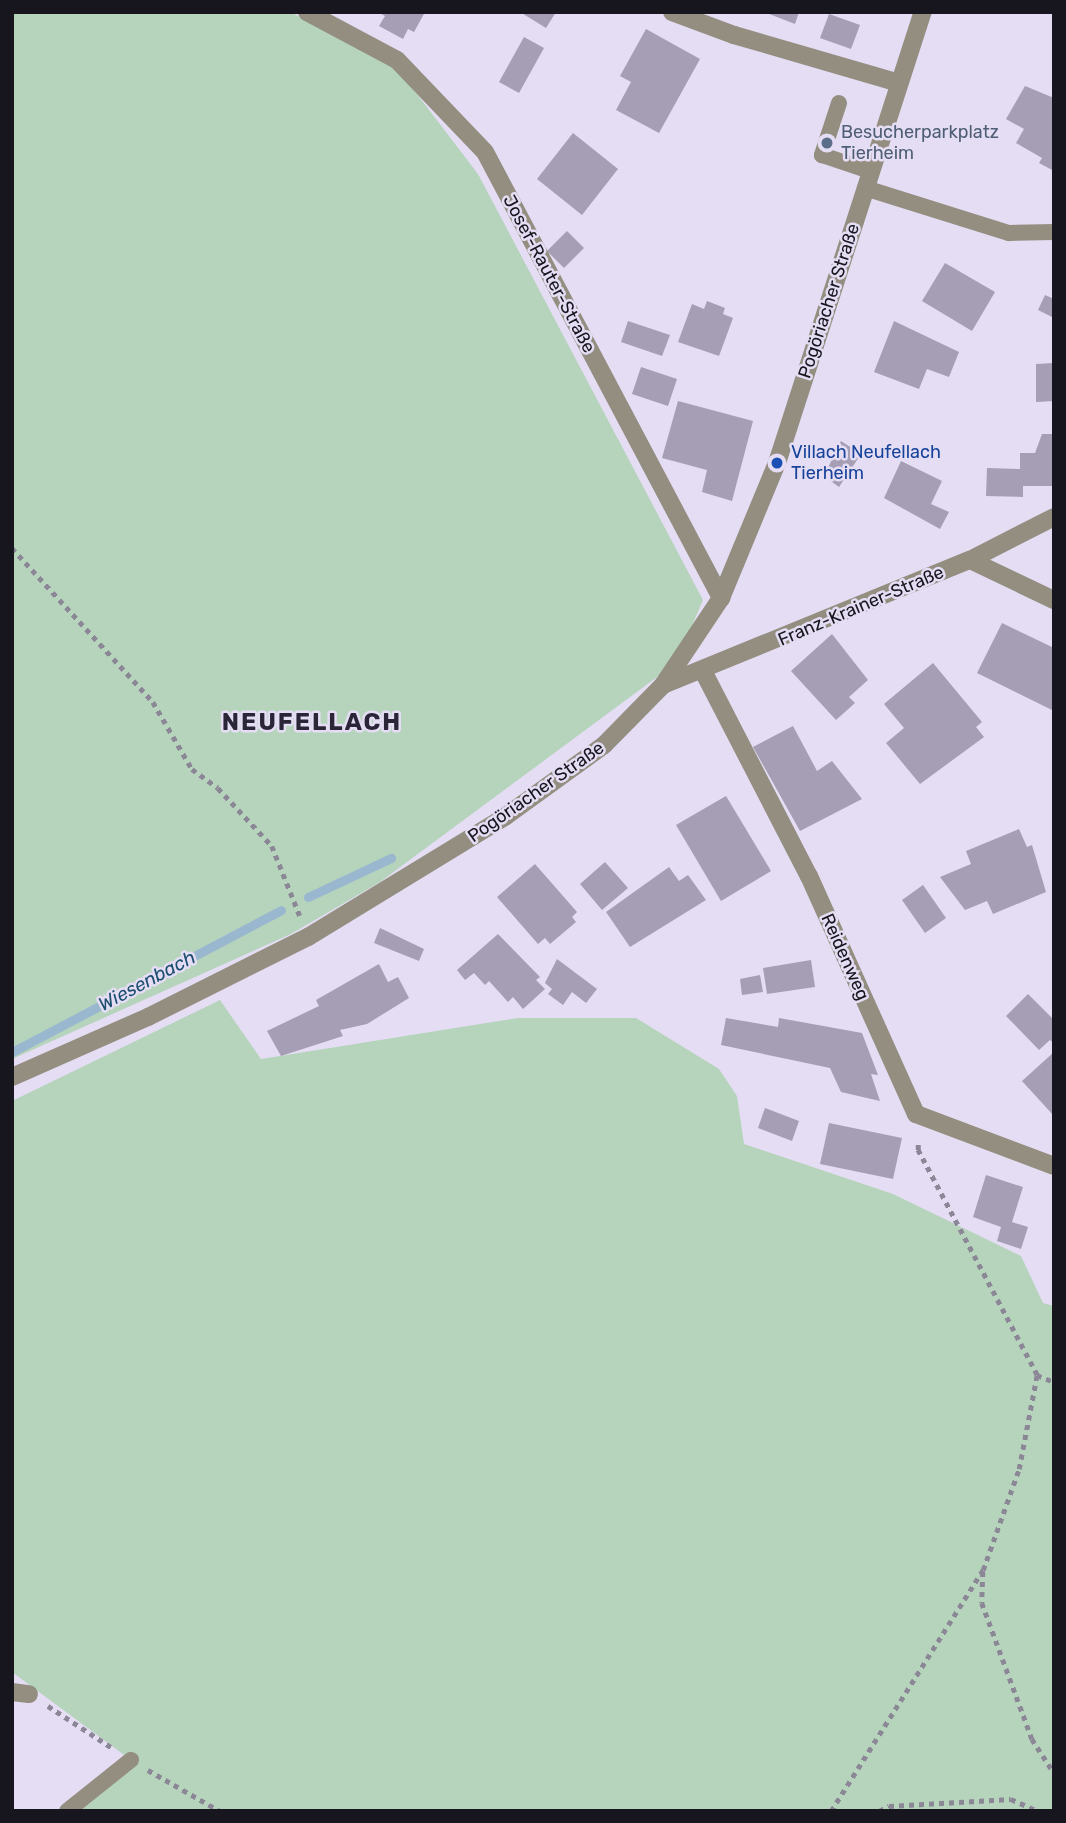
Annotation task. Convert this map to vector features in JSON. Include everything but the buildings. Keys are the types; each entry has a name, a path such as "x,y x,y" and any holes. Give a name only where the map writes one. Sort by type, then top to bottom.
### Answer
{"street":[{"name":"Josef-Rauter-Straße","path":"307,12 397,60 485,152 721,598"},
{"path":"672,12 734,35 899,83"},
{"name":"Pogöriacher Straße","path":"12,1077 148,1017 308,937 506,816 604,745 663,685 721,598 777,463 923,12"},
{"name":"Franz-Krainer-Straße","path":"663,685 703,671 970,560 1054,517"},
{"path":"970,560 1054,600"},
{"name":"Reidenweg","path":"703,671 809,876 916,1114"},
{"path":"916,1114 1054,1166"}],"lane":[{"path":"839,103 822,155 868,180 1009,233 1054,232"},
{"path":"66,1811 131,1760"}],"path":[{"path":"12,548 153,702 192,769 218,788 272,846 308,937"},
{"path":"916,1114 918,1150 1038,1375 1054,1382"},
{"path":"831,1811 983,1570 1019,1469 1038,1375"},
{"path":"983,1570 982,1603 1032,1739 1054,1773"},
{"path":"879,1811 889,1806 1011,1799 1038,1811"}],"green space":[{"path":"12,12 290,12 394,64 478,174 703,600 676,663 380,882 291,934 12,1059"},
{"path":"220,1000 261,1059 518,1018 636,1018 719,1069 737,1096 744,1144 893,1194 1021,1256 1043,1303 1054,1306 1054,1811 73,1811 135,1763 12,1672 12,1101"}],"waterway":[{"name":"Wiesenbach","path":"308,897 391,858"},
{"name":"Wiesenbach","path":"12,1052 281,910"}],"place":[{"name":"Besucherparkplatz Tierheim","path":"827,143"},
{"name":"Villach Neufellach Tierheim","path":"777,463"}],"district":[{"name":"NEUFELLACH","path":"312,723"}]}
